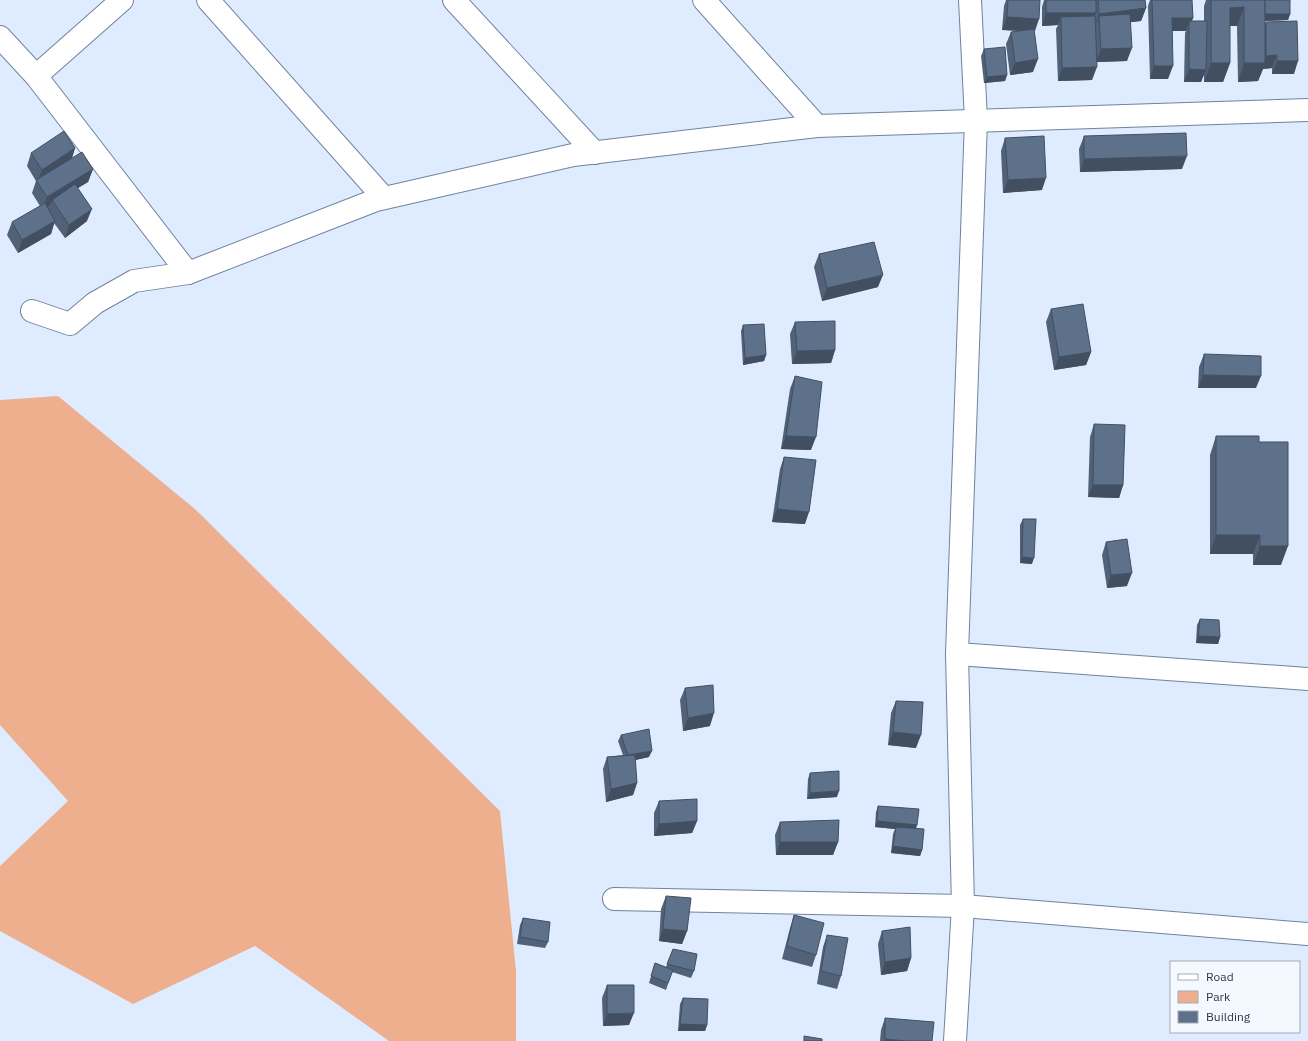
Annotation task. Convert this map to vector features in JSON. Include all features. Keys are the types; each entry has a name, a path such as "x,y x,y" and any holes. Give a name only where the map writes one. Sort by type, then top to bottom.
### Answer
{"street":[{"path":"36,76 122,0"},
{"path":"208,0 384,198"},
{"path":"454,0 595,153"},
{"path":"704,0 817,126"},
{"path":"955,1041 963,906 958,654 976,120 970,0"},
{"path":"0,37 36,76 188,273"},
{"path":"32,311 70,324 95,303 134,281 188,273 376,200 573,156 817,126 1308,110"},
{"path":"958,654 1308,679"},
{"path":"614,898 963,906 1308,934"}],"green space":[{"path":"58,396 196,510 500,811 516,971 516,1041 389,1041 255,946 133,1004 0,931 0,866 68,801 0,725 0,400"}],"building":[{"path":"1008,0 1040,0 1039,19 1007,17"},
{"path":"1046,0 1096,0 1096,13 1046,13"},
{"path":"1098,0 1145,0 1146,8 1099,14"},
{"path":"1152,0 1192,0 1193,18 1172,18 1173,66 1154,66"},
{"path":"1211,0 1265,0 1265,63 1244,63 1244,7 1230,8 1230,63 1211,63"},
{"path":"1265,0 1290,0 1290,14 1265,14"},
{"path":"1130,14 1132,48 1101,49 1099,16"},
{"path":"1095,16 1097,67 1062,68 1061,17"},
{"path":"1189,21 1207,21 1206,70 1189,69"},
{"path":"1297,21 1298,61 1277,61 1277,55 1266,56 1266,22"},
{"path":"1034,29 1038,59 1015,63 1011,32"},
{"path":"1005,47 1007,75 987,77 984,49"},
{"path":"64,131 75,148 42,170 31,153"},
{"path":"1186,133 1187,156 1084,159 1084,136"},
{"path":"1044,136 1046,178 1008,180 1005,138"},
{"path":"82,152 93,169 47,197 36,180"},
{"path":"75,184 92,209 69,225 52,200"},
{"path":"45,203 55,221 22,240 12,222"},
{"path":"874,242 883,275 827,288 819,254"},
{"path":"1083,304 1091,352 1059,357 1051,309"},
{"path":"835,321 835,350 797,351 795,322"},
{"path":"764,324 766,355 745,358 743,325"},
{"path":"1204,354 1261,356 1261,376 1203,375"},
{"path":"795,376 822,382 816,437 786,436"},
{"path":"1094,424 1125,425 1123,485 1093,485"},
{"path":"1216,436 1259,436 1259,442 1288,442 1288,546 1260,546 1260,535 1216,535"},
{"path":"784,457 816,460 809,512 777,509"},
{"path":"1023,519 1036,519 1034,558 1022,557"},
{"path":"1127,539 1132,573 1111,575 1106,542"},
{"path":"1200,619 1219,620 1220,637 1198,636"},
{"path":"713,685 714,713 688,718 685,688"},
{"path":"896,701 923,702 921,735 893,732"},
{"path":"649,729 652,751 628,755 621,735"},
{"path":"635,755 637,783 611,789 607,757"},
{"path":"839,771 839,791 810,793 810,773"},
{"path":"697,799 697,821 659,824 659,801"},
{"path":"878,806 919,809 917,825 877,821"},
{"path":"839,820 838,842 780,842 780,822"},
{"path":"896,827 924,829 922,850 893,846"},
{"path":"666,896 691,898 687,931 663,929"},
{"path":"794,915 824,923 816,955 787,946"},
{"path":"523,918 550,922 548,942 520,937"},
{"path":"910,927 911,958 885,962 882,931"},
{"path":"827,935 848,938 841,976 821,971"},
{"path":"673,949 697,954 694,971 667,964"},
{"path":"655,963 673,970 668,983 651,976"},
{"path":"607,985 634,985 634,1013 607,1014"},
{"path":"683,998 708,999 707,1025 680,1024"},
{"path":"885,1018 934,1022 932,1041 885,1039"},
{"path":"804,1036 822,1039 822,1041 804,1041"}]}
